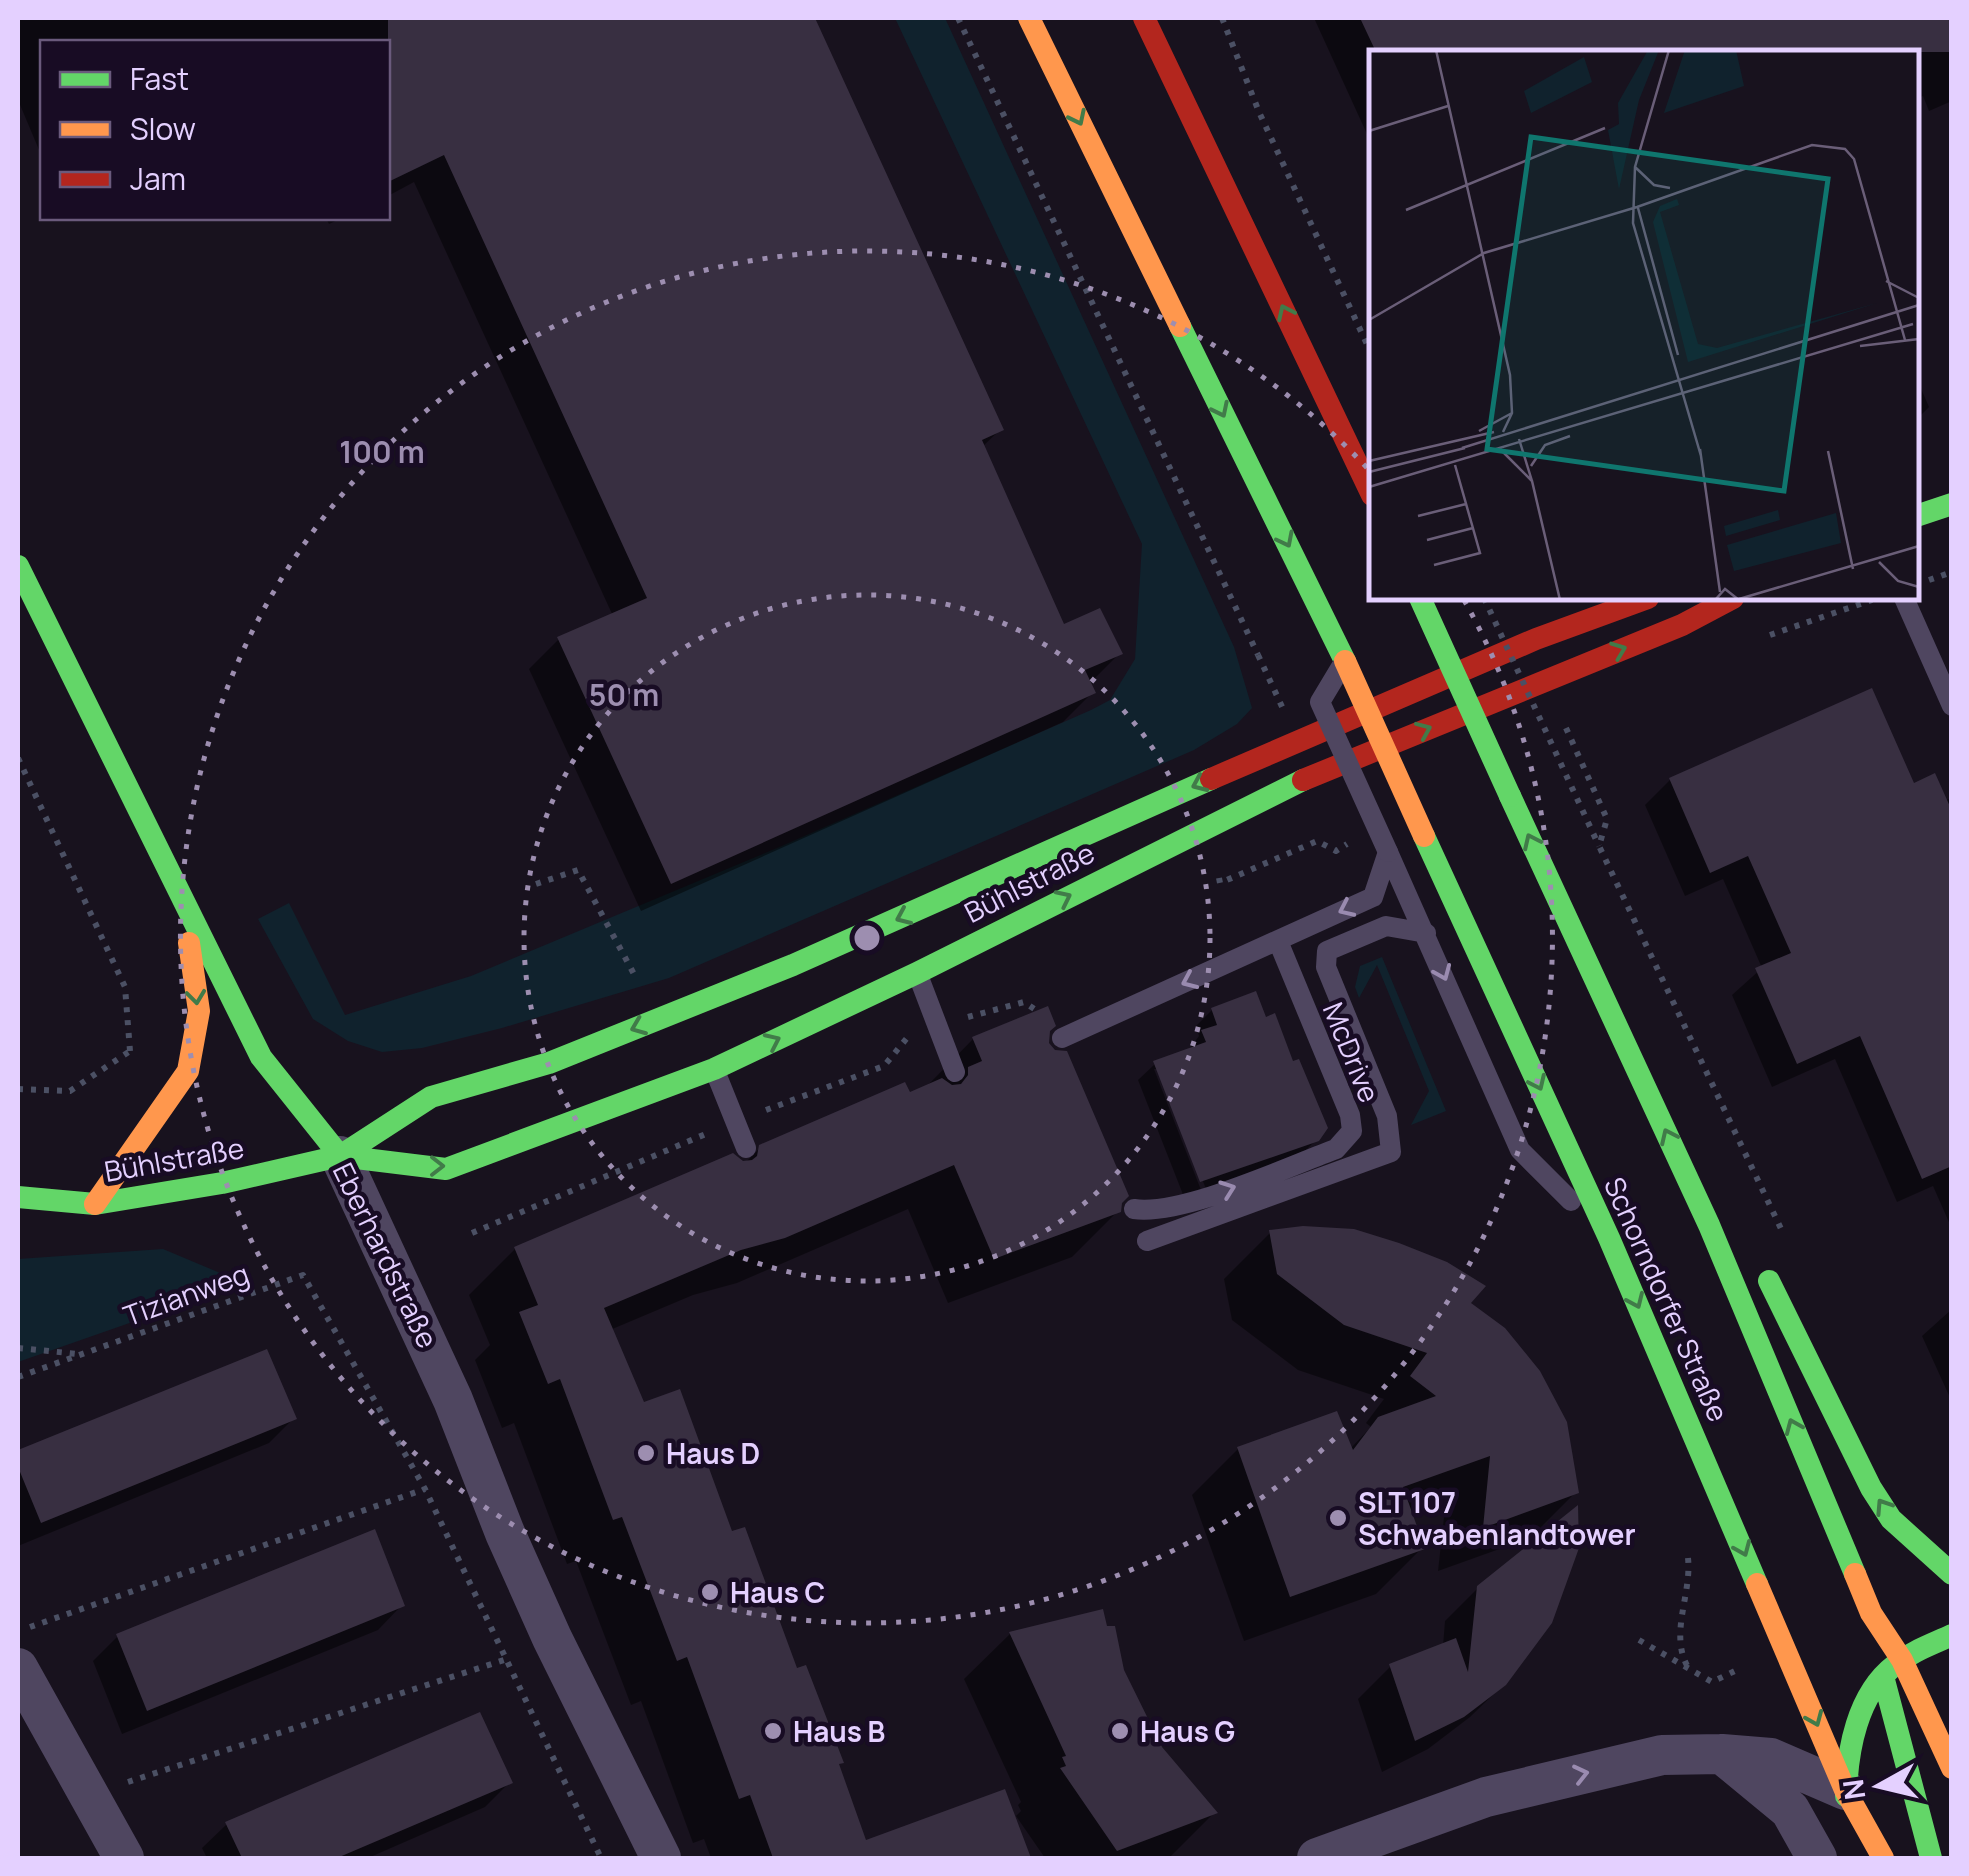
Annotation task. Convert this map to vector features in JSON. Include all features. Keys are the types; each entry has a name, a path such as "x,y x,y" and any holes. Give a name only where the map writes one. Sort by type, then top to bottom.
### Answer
{"main road":[{"name":"Schorndorfer Straße","path":"1029,18 1328,623 1609,1238 1846,1790 1883,1858"},
{"path":"1144,18 1369,489"},
{"path":"1919,515 1952,504"},
{"name":"Eberhardstraße","path":"18,566 261,1057 340,1156"},
{"path":"1421,600 1709,1225 1872,1613 1902,1660 1951,1769"},
{"name":"Bühlstraße","path":"340,1156 431,1097 549,1063 793,964 1377,707 1536,639 1643,600"},
{"name":"Bühlstraße","path":"18,1196 95,1204 222,1183 340,1156 446,1168 714,1069 917,973 1301,781 1682,625 1729,600"},
{"path":"95,1204 188,1071 199,1011 182,901"},
{"path":"1709,1225 1766,1273 1871,1488 1890,1519 1952,1574"},
{"path":"1872,1613 1883,1676 1931,1858"},
{"path":"1846,1790 1857,1723 1883,1676 1902,1660 1952,1635"},
{"name":"Schorndorfer Straße","path":"1846,1790 1853,1858"}],"street":[{"name":"Eberhardstraße","path":"340,1156 454,1400 504,1533 552,1638 661,1858"},
{"path":"18,1668 124,1858"},
{"path":"1722,1754 1790,1810 1817,1858"},
{"path":"1317,1858 1486,1796 1662,1756 1722,1754 1771,1758 1846,1790"}],"lane":[{"path":"1905,600 1952,706"},
{"path":"1344,661 1320,702 1426,932 1520,1150 1609,1238"},
{"path":"1062,1038 1373,897 1388,852"},
{"path":"1147,1240 1391,1152 1387,1116 1326,966 1327,951 1386,926 1426,932"},
{"name":"McDrive","path":"1134,1209 1152,1212 1188,1203 1336,1149 1352,1131 1350,1115 1278,941"},
{"path":"917,973 955,1072"},
{"path":"714,1069 746,1148"}],"path":[{"path":"958,18 1258,655"},
{"path":"1222,18 1259,112 1369,349"},
{"path":"1485,600 1788,1243"},
{"path":"1560,714 1607,819 1599,846"},
{"path":"18,758 125,987 130,1051 70,1090 18,1088"},
{"path":"1230,879 1318,841 1336,851 1347,844"},
{"path":"536,884 578,870 636,978"},
{"path":"961,1018 1024,1002 1036,1010"},
{"path":"472,1233 736,1120 884,1066 917,1026"},
{"name":"Tizianweg","path":"18,1378 302,1275 425,1488"},
{"name":"Tizianweg","path":"18,1348 84,1354"},
{"path":"18,1632 425,1488 599,1858"},
{"path":"1687,1551 1687,1596 1679,1644 1689,1669"},
{"path":"1638,1640 1712,1682"},
{"path":"89,1794 507,1659"}],"shaded area":[{"path":"895,18 945,18 1234,647 1252,708 1237,724 1194,750 669,978 422,1048 382,1052 348,1041 313,1019 258,919 289,903 345,1015 471,976 777,848 1091,710 1110,700 1135,659 1142,544"},
{"path":"1382,957 1446,1111 1411,1125 1429,1091 1377,965 1359,998 1355,987 1360,966"},
{"path":"163,1249 244,1283 18,1362 18,1259"}],"building":[{"path":"388,18 815,18 1004,430 982,440 1064,624 1100,608 1123,654 1085,670 1096,693 671,884 557,637 647,598 444,155 390,181"},
{"path":"1360,18 1952,18 1952,52 1375,50"},
{"path":"1872,688 1914,783 1935,773 1952,811 1952,1166 1922,1179 1860,1036 1797,1064 1755,968 1791,953 1748,856 1710,873 1669,778"},
{"path":"1256,991 1266,1017 1275,1013 1293,1061 1299,1059 1328,1128 1319,1141 1200,1182 1153,1061 1206,1042 1201,1030 1217,1025 1211,1008"},
{"path":"1048,1006 1056,1026 1050,1031 1049,1043 1055,1050 1067,1051 1129,1196 1122,1203 1121,1212 994,1259 954,1165 785,1238 741,1250 604,1308 644,1402 680,1389 732,1531 745,1527 797,1668 806,1665 844,1763 839,1764 866,1840 1005,1789 1031,1858 773,1858 750,1795 739,1799 687,1657 677,1661 622,1517 613,1520 560,1379 548,1384 519,1312 538,1305 514,1247 733,1153 743,1161 752,1160 759,1145 905,1082 910,1092 942,1078 952,1085 961,1084 968,1075 968,1067 982,1061 972,1037"},
{"path":"1303,1226 1354,1229 1399,1243 1447,1262 1486,1286 1471,1303 1505,1328 1540,1371 1567,1422 1579,1493 1483,1528 1490,1456 1403,1487 1425,1549 1290,1597 1237,1447 1337,1411 1353,1450 1378,1417 1436,1396 1410,1376 1427,1353 1344,1325 1277,1274 1269,1230"},
{"path":"267,1349 297,1419 41,1523 18,1467 18,1450"},
{"path":"1578,1505 1579,1548 1552,1623 1506,1685 1464,1717 1415,1741 1389,1664 1456,1638 1468,1672 1477,1586"},
{"path":"375,1529 405,1606 147,1711 116,1634"},
{"name":"Haus G","path":"1103,1609 1107,1626 1115,1626 1124,1670 1162,1747 1218,1813 1117,1851 1060,1768 1066,1766 1062,1757 1066,1756 1009,1632"},
{"path":"480,1712 513,1783 337,1858 242,1858 225,1822"}],"traffic: fast":[{"path":"1180,326 1345,661"},
{"path":"1919,515 1952,504"},
{"path":"18,566 261,1057 340,1156"},
{"path":"1421,600 1510,796"},
{"path":"340,1156 431,1097 549,1063 793,965 1211,779"},
{"path":"18,1197 95,1204 222,1183 340,1156 446,1169 714,1069 917,973 1303,780"},
{"path":"1510,796 1709,1225 1855,1574"},
{"path":"1424,836 1609,1238 1757,1584"},
{"path":"1769,1281 1871,1488 1891,1519 1952,1574"},
{"path":"1846,1796 1852,1742 1871,1691 1902,1660 1952,1635"},
{"path":"1884,1680 1931,1858"}],"traffic: slow":[{"path":"1029,18 1180,326"},
{"path":"1345,661 1424,836"},
{"path":"95,1204 188,1071 199,1011 189,943"},
{"path":"1855,1574 1871,1613 1902,1660 1952,1768"},
{"path":"1757,1584 1845,1790 1883,1858"}],"traffic: jam":[{"path":"1144,18 1369,489"},
{"path":"1211,779 1536,639 1643,600"},
{"path":"1303,780 1682,625 1729,600"}],"place":[{"name":"Haus D","path":"646,1453"},
{"name":"SLT 107 Schwabenlandtower","path":"1338,1518"},
{"name":"Haus C","path":"710,1592"},
{"name":"Haus B","path":"773,1731"},
{"name":"Haus G","path":"1120,1731"}]}
